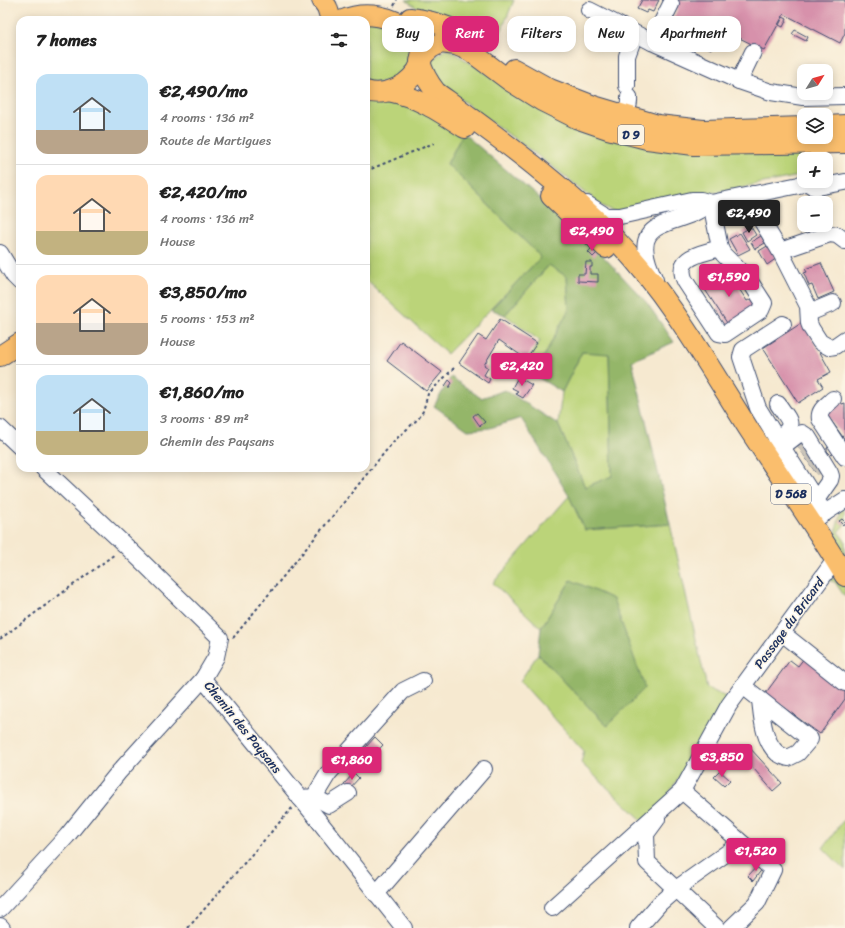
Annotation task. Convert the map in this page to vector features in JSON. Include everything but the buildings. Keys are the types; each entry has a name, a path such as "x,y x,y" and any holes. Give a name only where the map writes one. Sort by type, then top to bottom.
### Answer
{"main road":[{"path":"322,0 327,7 330,16"},
{"path":"347,16 358,8 363,2 382,4 395,3 407,16"},
{"name":"D 9","path":"434,23 457,31 472,39 507,65 550,89 594,106 623,115 658,125 703,130 797,127"},
{"name":"D 9","path":"420,59 431,48 441,43 456,45 470,51 510,81 542,101 576,118 608,129 647,139 694,145 739,145 797,139"},
{"path":"370,92 379,93 388,91 408,81 415,72 421,52"},
{"name":"D 568","path":"420,59 423,72 428,82 436,92 539,168 592,215 616,239 662,294 687,330 748,427"},
{"name":"D 568","path":"388,91 427,104 466,128 514,164 605,246 641,286 682,333 748,427 804,455 818,507 842,569"},
{"path":"0,356 16,346"}],"street":[{"path":"665,16 671,4"},
{"path":"589,10 600,16"},
{"path":"542,101 608,120 613,120 623,115 629,107 627,56 628,52"},
{"path":"674,52 739,81 772,92 803,97 845,96"},
{"path":"739,81 753,52"},
{"path":"594,106 607,106 613,104 628,91"},
{"path":"628,91 640,114 647,120 658,125"},
{"path":"833,184 845,182"},
{"path":"558,184 606,216 620,216 692,200 701,200 711,203"},
{"path":"662,294 650,269 646,258 645,249 647,238 658,226 696,213 711,203 797,185"},
{"path":"753,194 760,218 780,251 808,306 809,323 820,342 830,347 835,346 845,340"},
{"path":"711,203 720,248 723,254 749,280 764,303 761,310 725,334 719,333 684,281 682,274 682,267 685,261 692,257 720,248"},
{"path":"780,251 830,234 837,235 845,241"},
{"path":"0,253 16,278"},
{"path":"809,313 833,303"},
{"path":"783,324 743,350 741,357 758,408 804,455 830,472 831,476 818,507"},
{"path":"833,399 820,411 819,415 820,419 845,457"},
{"path":"778,404 790,422 790,427 787,431 804,455"},
{"path":"0,428 16,443"},
{"path":"47,472 126,546 220,638"},
{"path":"818,507 845,500"},
{"name":"Passage du Bricard","path":"667,804 682,791 730,705 782,633 842,569"},
{"path":"782,633 845,682"},
{"name":"Chemin des Paysans","path":"220,638 216,657 203,679 307,798 376,894 404,928"},
{"path":"0,909 67,836 118,773 203,679"},
{"path":"348,793 329,805 307,798 403,691 423,681"},
{"path":"743,686 760,700"},
{"path":"376,894 484,769"},
{"path":"682,791 773,870 757,903 732,928"},
{"path":"667,804 646,834 647,862 717,928"},
{"path":"552,908 667,804"},
{"path":"638,928 660,903 676,889 741,843"}],"path":[{"path":"370,169 434,143"},
{"path":"370,470 394,441 419,418 423,411 428,394 454,368"},
{"path":"220,638 232,638 369,472"},
{"path":"0,639 126,546"},
{"path":"188,928 307,798"}],"green space":[{"path":"406,0 514,0 499,37 499,16 442,16 442,19 421,11"},
{"path":"380,9 386,16 382,16 382,52 414,52 407,66 396,77 383,83 370,82 370,17"},
{"path":"442,52 453,52 504,85 809,152 797,152 797,176 619,211 610,210 602,206 556,169 441,85 429,62"},
{"path":"386,99 421,107 463,133 447,164 541,257 447,354 370,284 370,101"},
{"path":"463,133 588,240 647,303 674,342 632,361 670,524 585,530 569,496 521,418 490,428 468,430 434,406 451,377 481,398 505,390 558,424 585,487 612,476 609,354 582,352 562,392 534,375 569,309 567,277 549,265 505,315 491,309 541,257 447,164"},
{"path":"549,265 567,276 569,309 534,375 523,368 540,341 505,315"},
{"path":"582,352 609,353 612,476 585,488 558,424 562,392"},
{"path":"569,496 585,530 670,524 707,688 728,698 660,808 643,821 581,763 584,751 520,681 538,654 607,726 571,580 541,628 493,583"},
{"path":"842,508 845,512 845,524 838,532 845,541 845,556 836,542 836,530"},
{"path":"835,578 845,585 845,597 835,582 826,580"},
{"path":"571,580 613,599 645,688 607,726 538,654 541,628"},
{"path":"845,818 845,870 823,848"}],"tunnel":[{"path":"798,447 806,442"},
{"path":"805,457 812,452"},
{"path":"813,469 820,464"}]}
